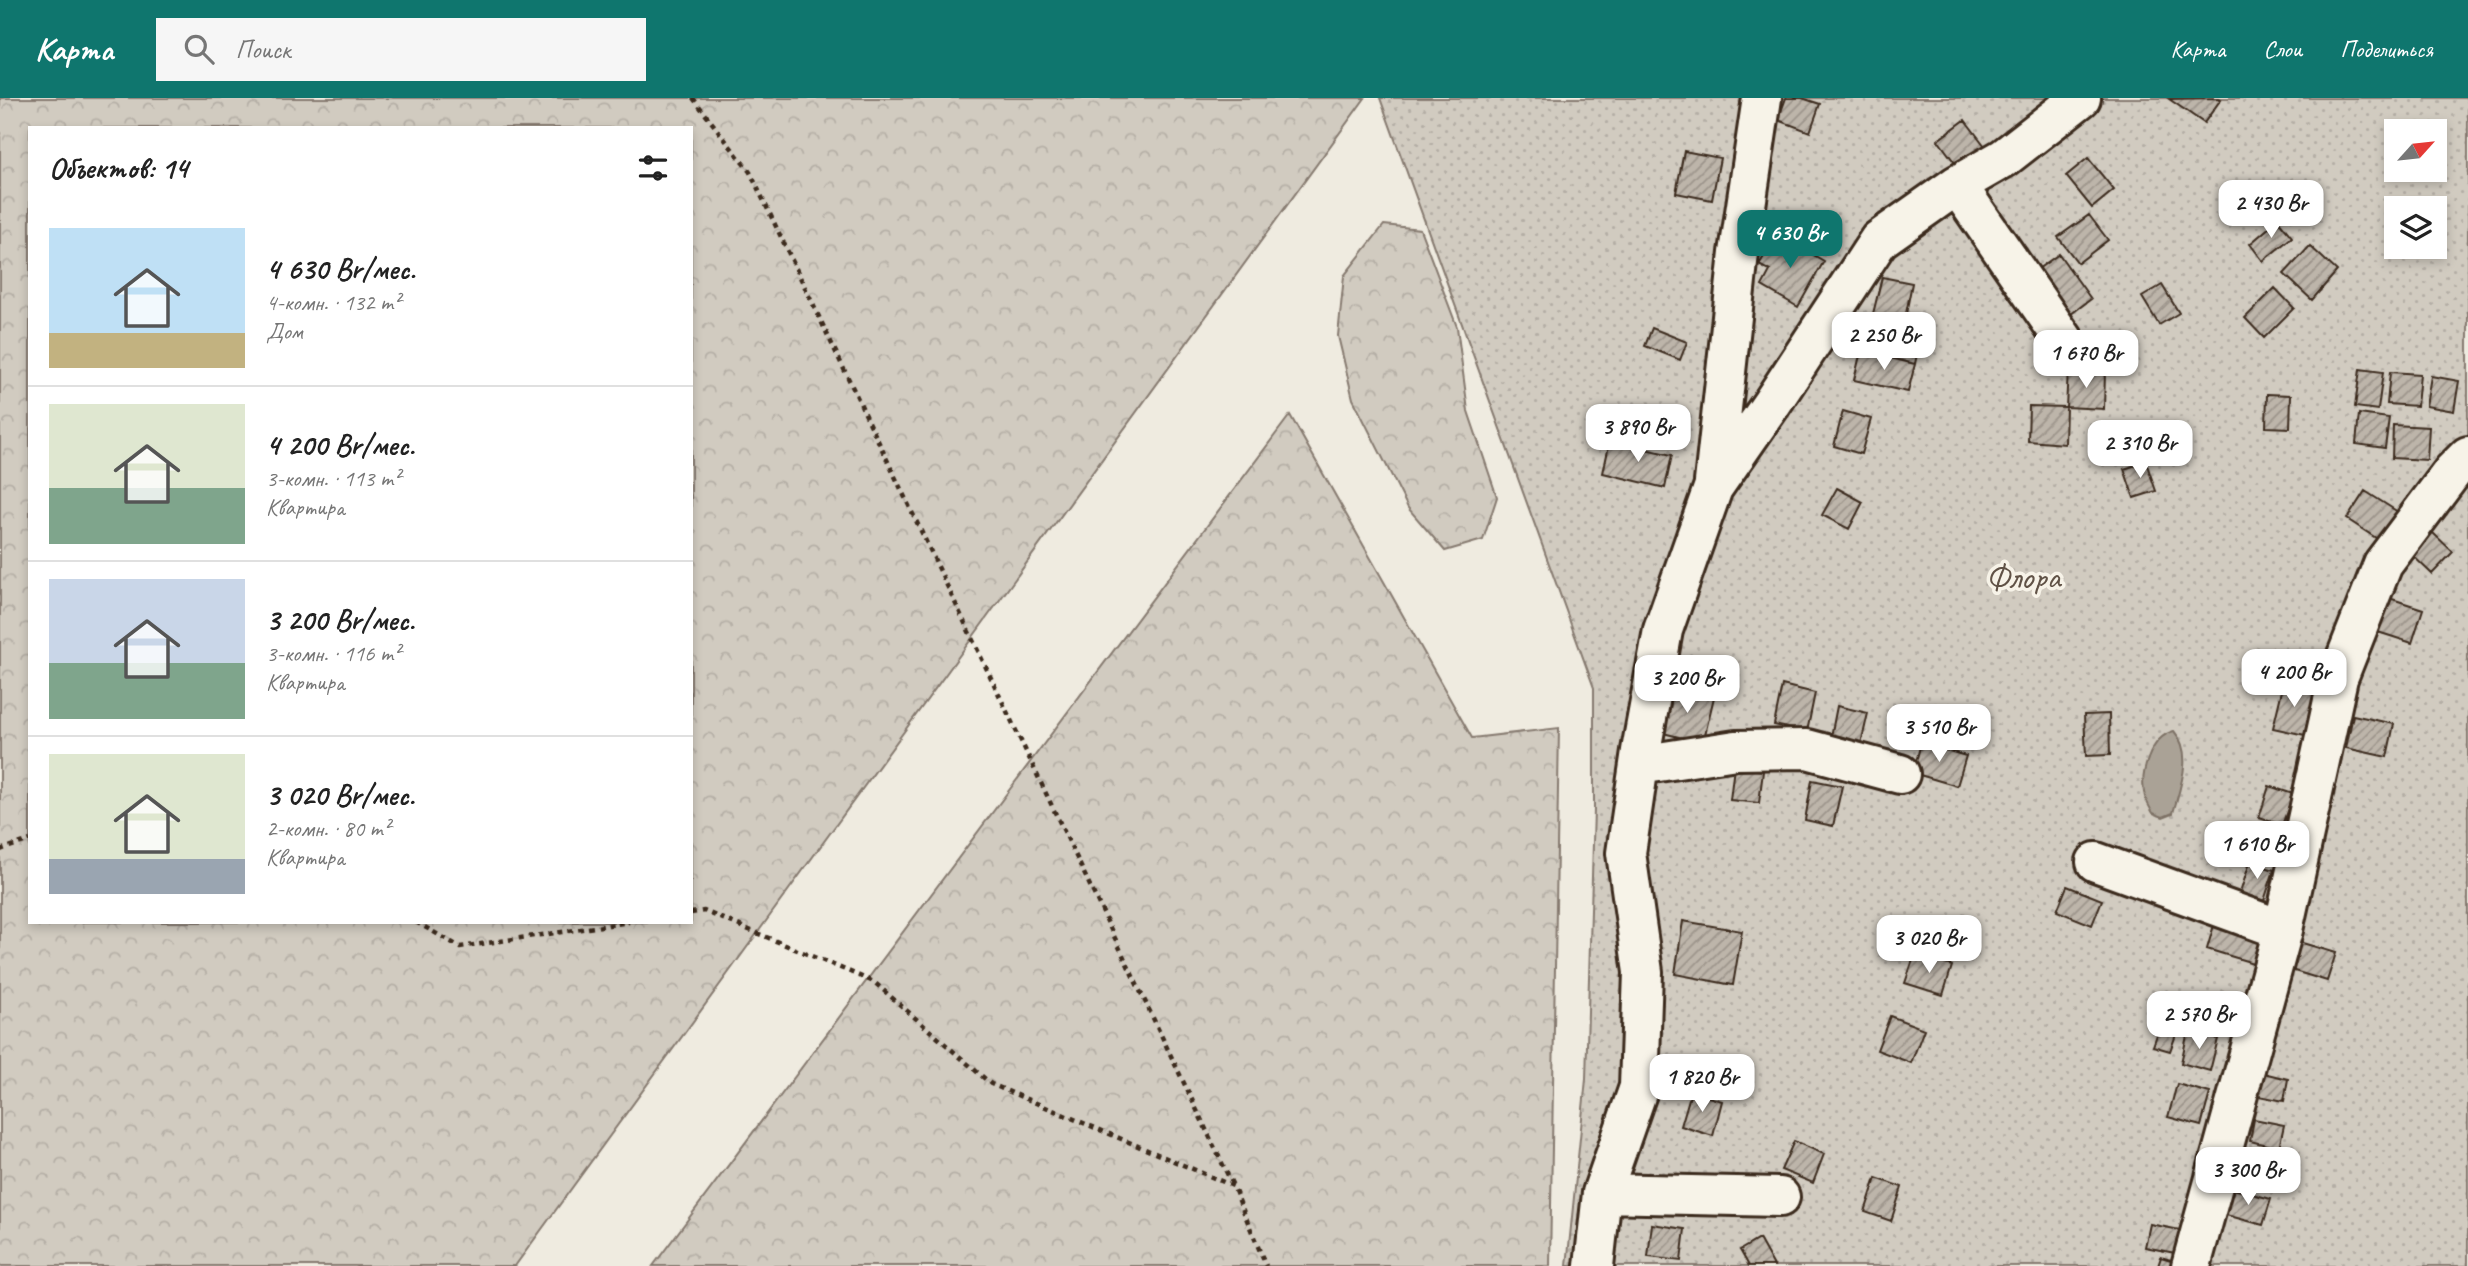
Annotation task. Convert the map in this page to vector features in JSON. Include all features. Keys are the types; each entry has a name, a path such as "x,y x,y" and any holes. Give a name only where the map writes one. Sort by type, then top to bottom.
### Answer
{"lane":[{"path":"1594,1266 1602,1193 1639,1087 1643,972 1626,853 1663,629 1713,488 1739,253 1762,98"},
{"path":"1713,488 1879,240 1957,185 2004,158 2081,98"},
{"path":"1957,185 2064,340"},
{"path":"2191,1266 2283,930 2337,678 2383,564 2453,471 2468,456"},
{"path":"1639,765 1735,750 1807,749 1900,774"},
{"path":"2096,862 2283,930"},
{"path":"1602,1193 1780,1197"}],"path":[{"path":"693,98 750,172 1233,1186 1266,1266"},
{"path":"0,850 28,842"},
{"path":"693,913 704,911 874,982 990,1084 1233,1186"},
{"path":"420,924 460,947 615,924"}],"green space":[{"path":"0,98 1365,98 515,1266 0,1266"},
{"name":"Флора","path":"1380,98 2468,98 2468,1266 1567,1266 1586,1079 1594,809 1594,688"},
{"path":"1384,225 1420,229 1457,327 1468,411 1497,497 1483,540 1445,551 1408,508 1353,399 1338,336 1344,276"},
{"path":"1290,415 1472,738 1559,728 1550,1266 653,1266"}],"shaded area":[{"path":"2174,731 2183,750 2184,771 2173,813 2163,817 2153,813 2145,797 2145,768 2158,741"}],"building":[{"path":"1786,98 1802,98 1820,104 1810,132 1778,120"},
{"path":"2169,99 2221,99 2204,123"},
{"path":"1965,120 1988,150 1961,171 1938,140"},
{"path":"1684,151 1720,158 1712,200 1676,193"},
{"path":"2088,158 2114,190 2092,208 2066,176"},
{"path":"2089,215 2108,240 2078,263 2058,237"},
{"path":"2278,220 2292,237 2263,261 2250,244"},
{"path":"1777,234 1824,261 1798,307 1762,286 1770,271 1759,265"},
{"path":"2310,246 2337,271 2312,300 2284,274"},
{"path":"2059,254 2091,299 2071,314 2038,269"},
{"path":"1882,277 1912,283 1904,324 1872,318"},
{"path":"2162,285 2179,313 2159,325 2142,297"},
{"path":"2275,288 2294,308 2264,338 2245,318"},
{"path":"1652,328 1687,342 1680,360 1645,346"},
{"path":"1865,330 1919,343 1915,364 1861,351"},
{"path":"1861,351 1915,364 1908,392 1854,380"},
{"path":"2360,369 2383,372 2378,410 2355,407"},
{"path":"2068,370 2105,372 2104,409 2066,407"},
{"path":"2390,372 2420,374 2417,406 2387,404"},
{"path":"2431,376 2459,381 2454,411 2426,406"},
{"path":"2267,394 2291,395 2290,428 2266,427"},
{"path":"2029,406 2066,407 2065,444 2028,441"},
{"path":"1843,411 1871,419 1861,454 1834,446"},
{"path":"2359,414 2389,418 2385,448 2356,444"},
{"path":"2393,425 2429,427 2427,460 2392,458"},
{"path":"1610,441 1672,455 1665,488 1603,473"},
{"path":"2146,462 2156,491 2134,498 2124,469"},
{"path":"1837,488 1863,502 1849,529 1822,515"},
{"path":"2365,491 2398,512 2379,540 2347,519"},
{"path":"2432,532 2453,552 2432,574 2411,554"},
{"path":"2389,598 2423,609 2412,643 2378,632"},
{"path":"2284,682 2316,689 2305,735 2273,728"},
{"path":"1782,685 1815,693 1807,732 1774,725"},
{"path":"1670,687 1714,697 1703,743 1659,732"},
{"path":"1837,706 1868,713 1859,753 1829,747"},
{"path":"2109,714 2110,755 2086,756 2084,715"},
{"path":"2353,715 2394,724 2387,757 2346,748"},
{"path":"1921,743 1966,756 1957,786 1913,773"},
{"path":"1734,767 1763,771 1759,803 1730,800"},
{"path":"1812,780 1842,786 1833,826 1805,820"},
{"path":"2269,786 2293,794 2282,825 2259,818"},
{"path":"2250,862 2274,870 2264,901 2240,893"},
{"path":"2067,886 2102,900 2092,925 2057,911"},
{"path":"2216,918 2262,931 2253,963 2207,949"},
{"path":"1683,921 1742,931 1733,985 1675,974"},
{"path":"2299,942 2336,953 2327,981 2291,970"},
{"path":"1915,954 1952,966 1943,995 1905,983"},
{"path":"1890,1016 1924,1029 1911,1063 1877,1050"},
{"path":"2160,1026 2177,1032 2170,1051 2153,1046"},
{"path":"2188,1031 2218,1039 2210,1071 2181,1063"},
{"path":"2259,1072 2288,1079 2284,1101 2254,1095"},
{"path":"2177,1084 2210,1093 2201,1126 2168,1117"},
{"path":"1691,1092 1722,1101 1713,1136 1681,1126"},
{"path":"2254,1119 2284,1125 2279,1148 2250,1141"},
{"path":"1794,1141 1824,1154 1813,1183 1781,1170"},
{"path":"1876,1178 1902,1187 1891,1221 1865,1212"},
{"path":"2233,1189 2271,1199 2263,1225 2226,1215"},
{"path":"1652,1224 1685,1229 1681,1261 1648,1257"},
{"path":"2150,1224 2180,1230 2175,1253 2145,1247"},
{"path":"1759,1239 1774,1266 1749,1266 1740,1250"},
{"path":"2161,1257 2184,1264 2158,1266"}]}
